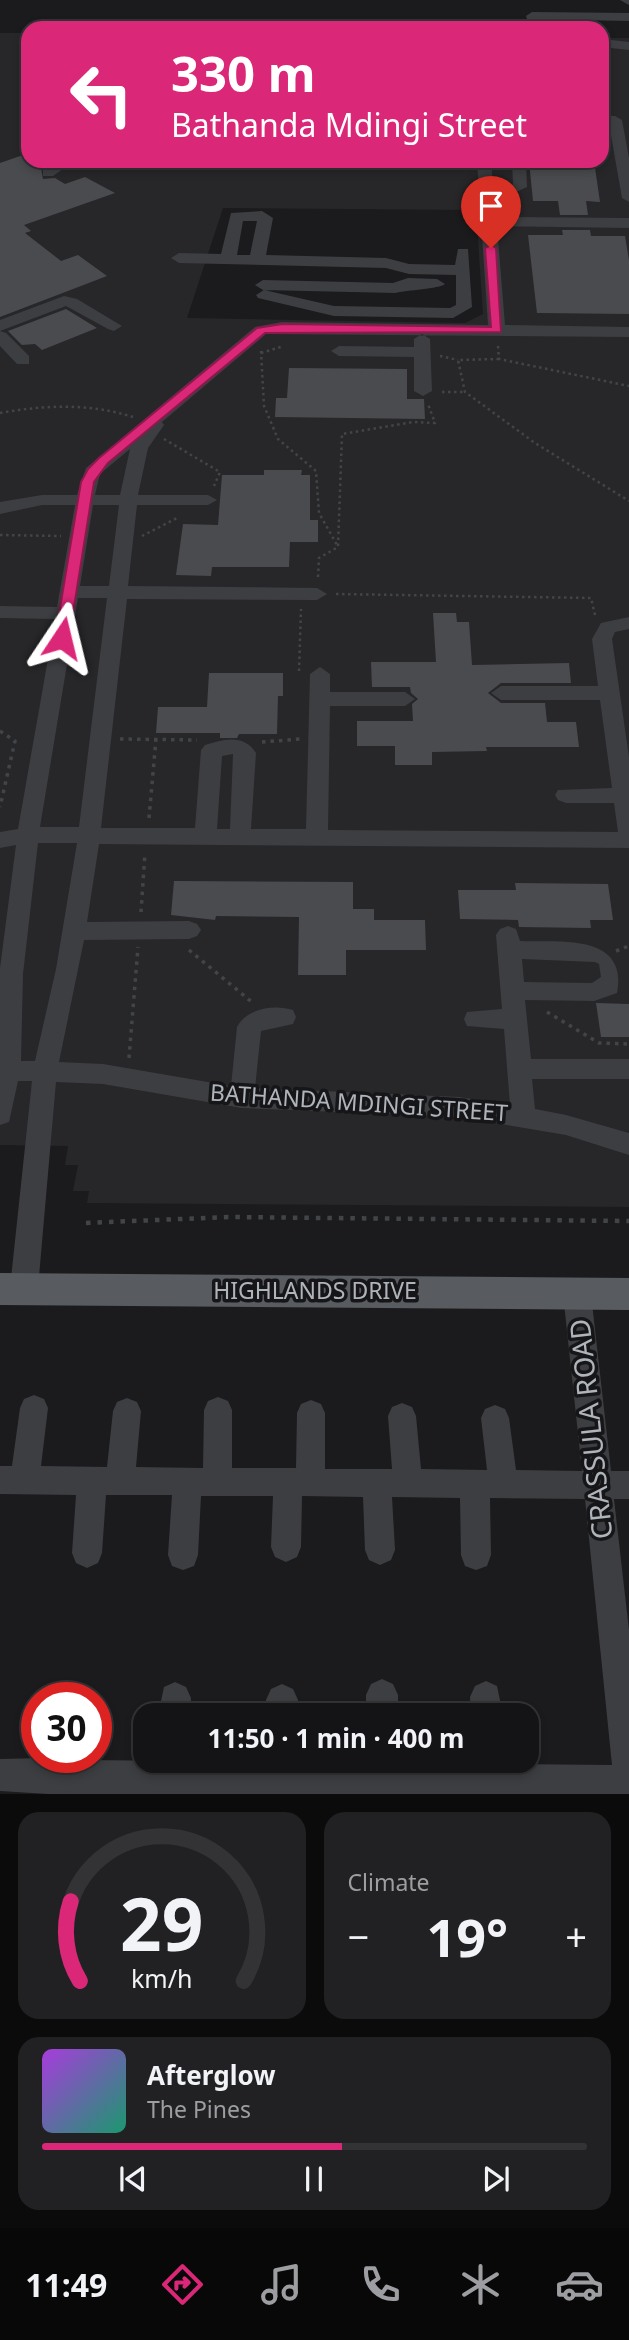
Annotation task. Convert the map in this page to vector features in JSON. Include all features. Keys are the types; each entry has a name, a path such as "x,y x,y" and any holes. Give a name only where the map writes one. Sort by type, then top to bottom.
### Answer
{"main road":[{"name":"HIGHLANDS DRIVE","path":"12,1288 629,1294"}],"street":[{"path":"569,0 572,16"},
{"path":"533,16 629,17"},
{"path":"609,44 629,46"},
{"path":"609,120 615,120 629,198"},
{"path":"48,173 56,168"},
{"path":"484,168 497,330"},
{"path":"486,190 512,190 520,187 519,168"},
{"path":"228,260 236,216 265,218 261,261 264,290 261,330"},
{"path":"489,221 629,223"},
{"path":"264,290 334,311 453,313 464,307 463,252"},
{"path":"179,258 386,263 408,276 464,277"},
{"path":"264,290 395,288 408,276"},
{"path":"0,326 64,301 71,302 114,326"},
{"path":"0,1115 6,973 92,471 143,426 163,414 251,335 261,330 282,327 629,332"},
{"path":"422,329 423,391"},
{"path":"0,337 23,360"},
{"path":"339,351 422,352"},
{"path":"12,1288 46,1070 74,932 89,836 128,499 139,448 163,414"},
{"path":"0,508 42,500 208,500"},
{"path":"0,612 69,603 117,592 317,594"},
{"path":"629,623 608,627 602,639 626,796 629,833"},
{"path":"317,837 320,674"},
{"path":"501,694 610,693"},
{"path":"320,698 405,699"},
{"path":"205,837 210,754 215,747 238,746 244,753 240,837"},
{"path":"566,796 626,796"},
{"path":"0,840 29,835 629,840"},
{"path":"74,932 189,930"},
{"path":"512,991 594,992 609,986 613,977 610,960 600,953 508,943 512,991 515,1019 523,1116"},
{"path":"242,1098 247,1032 272,1018"},
{"path":"476,1019 515,1019"},
{"path":"519,1069 629,1069"},
{"name":"BATHANDA MDINGI STREET","path":"4,1070 103,1074 242,1098 426,1104 523,1116 629,1144"},
{"name":"CRASSULA ROAD","path":"577,1294 629,1772"},
{"path":"34,1408 13,1480 629,1485"},
{"path":"217,1481 218,1410"},
{"path":"87,1553 127,1411"},
{"path":"286,1547 311,1413"},
{"path":"402,1416 408,1483"},
{"path":"476,1555 489,1484 495,1418"},
{"path":"183,1555 187,1482"},
{"path":"377,1483 380,1550"},
{"path":"0,1775 490,1778 629,1782"}],"path":[{"path":"261,330 264,406 278,439 316,471 319,513 338,547"},
{"path":"497,330 499,359"},
{"path":"464,392 458,360 499,359 629,386"},
{"path":"338,547 342,434 412,422 435,423 423,391 464,392 535,443 629,501"},
{"path":"317,594 319,558 338,547"},
{"path":"320,674 299,673 301,599 317,594 591,598 602,639"},
{"path":"0,731 15,741 0,807"},
{"path":"100,739 212,740 215,747"},
{"path":"238,746 284,739 319,740"},
{"path":"189,930 189,950 272,1018"},
{"path":"512,991 600,1043 629,1044"},
{"path":"86,1223 228,1217 629,1221"}],"shaded area":[{"path":"0,33 21,33 21,168 609,168 609,38 629,38 629,1207 87,1203 89,1191 73,1191 78,1165 65,1165 68,1146 0,1145","holes":["223,208 476,210 483,314 465,323 187,318"]}],"building":[{"path":"21,156 21,168 41,168 43,179 55,178 65,184 85,177 115,193 24,225 31,231 25,233 61,261 78,255 107,276 0,317 0,163"},
{"path":"530,168 595,168 600,202 586,201 588,215 560,215 558,201 533,201"},
{"path":"562,230 590,230 591,236 625,236 629,260 629,314 537,313 528,235 563,235"},
{"path":"66,309 97,328 42,350 35,344 22,345 8,331"},
{"path":"289,368 407,369 407,399 424,399 425,419 275,417 276,398 287,398"},
{"path":"264,470 302,470 301,475 310,475 310,520 318,520 318,542 290,542 289,567 212,567 211,576 176,575 183,524 218,525 222,475 264,475"},
{"path":"433,613 456,613 457,622 469,622 472,665 569,663 571,683 501,683 488,693 501,703 545,703 547,722 576,722 579,747 486,747 487,751 432,752 432,765 395,765 395,746 357,746 357,721 413,721 412,704 418,699 411,693 410,687 372,687 371,662 436,662"},
{"path":"209,673 283,673 283,696 278,696 277,734 239,734 237,738 220,738 220,733 156,733 158,707 207,707"},
{"path":"174,881 353,882 353,909 374,909 374,920 425,920 426,950 346,950 346,975 298,975 299,917 216,916 215,920 171,915"},
{"path":"515,883 608,884 613,920 590,920 591,928 519,927 518,920 460,919 458,890 516,890"},
{"path":"596,1003 629,1004 629,1037 601,1037"}],"route":[{"path":"62,638 88,482 92,471 103,460 143,426 163,414 251,335 261,330 282,327 497,330 491,248"}]}
